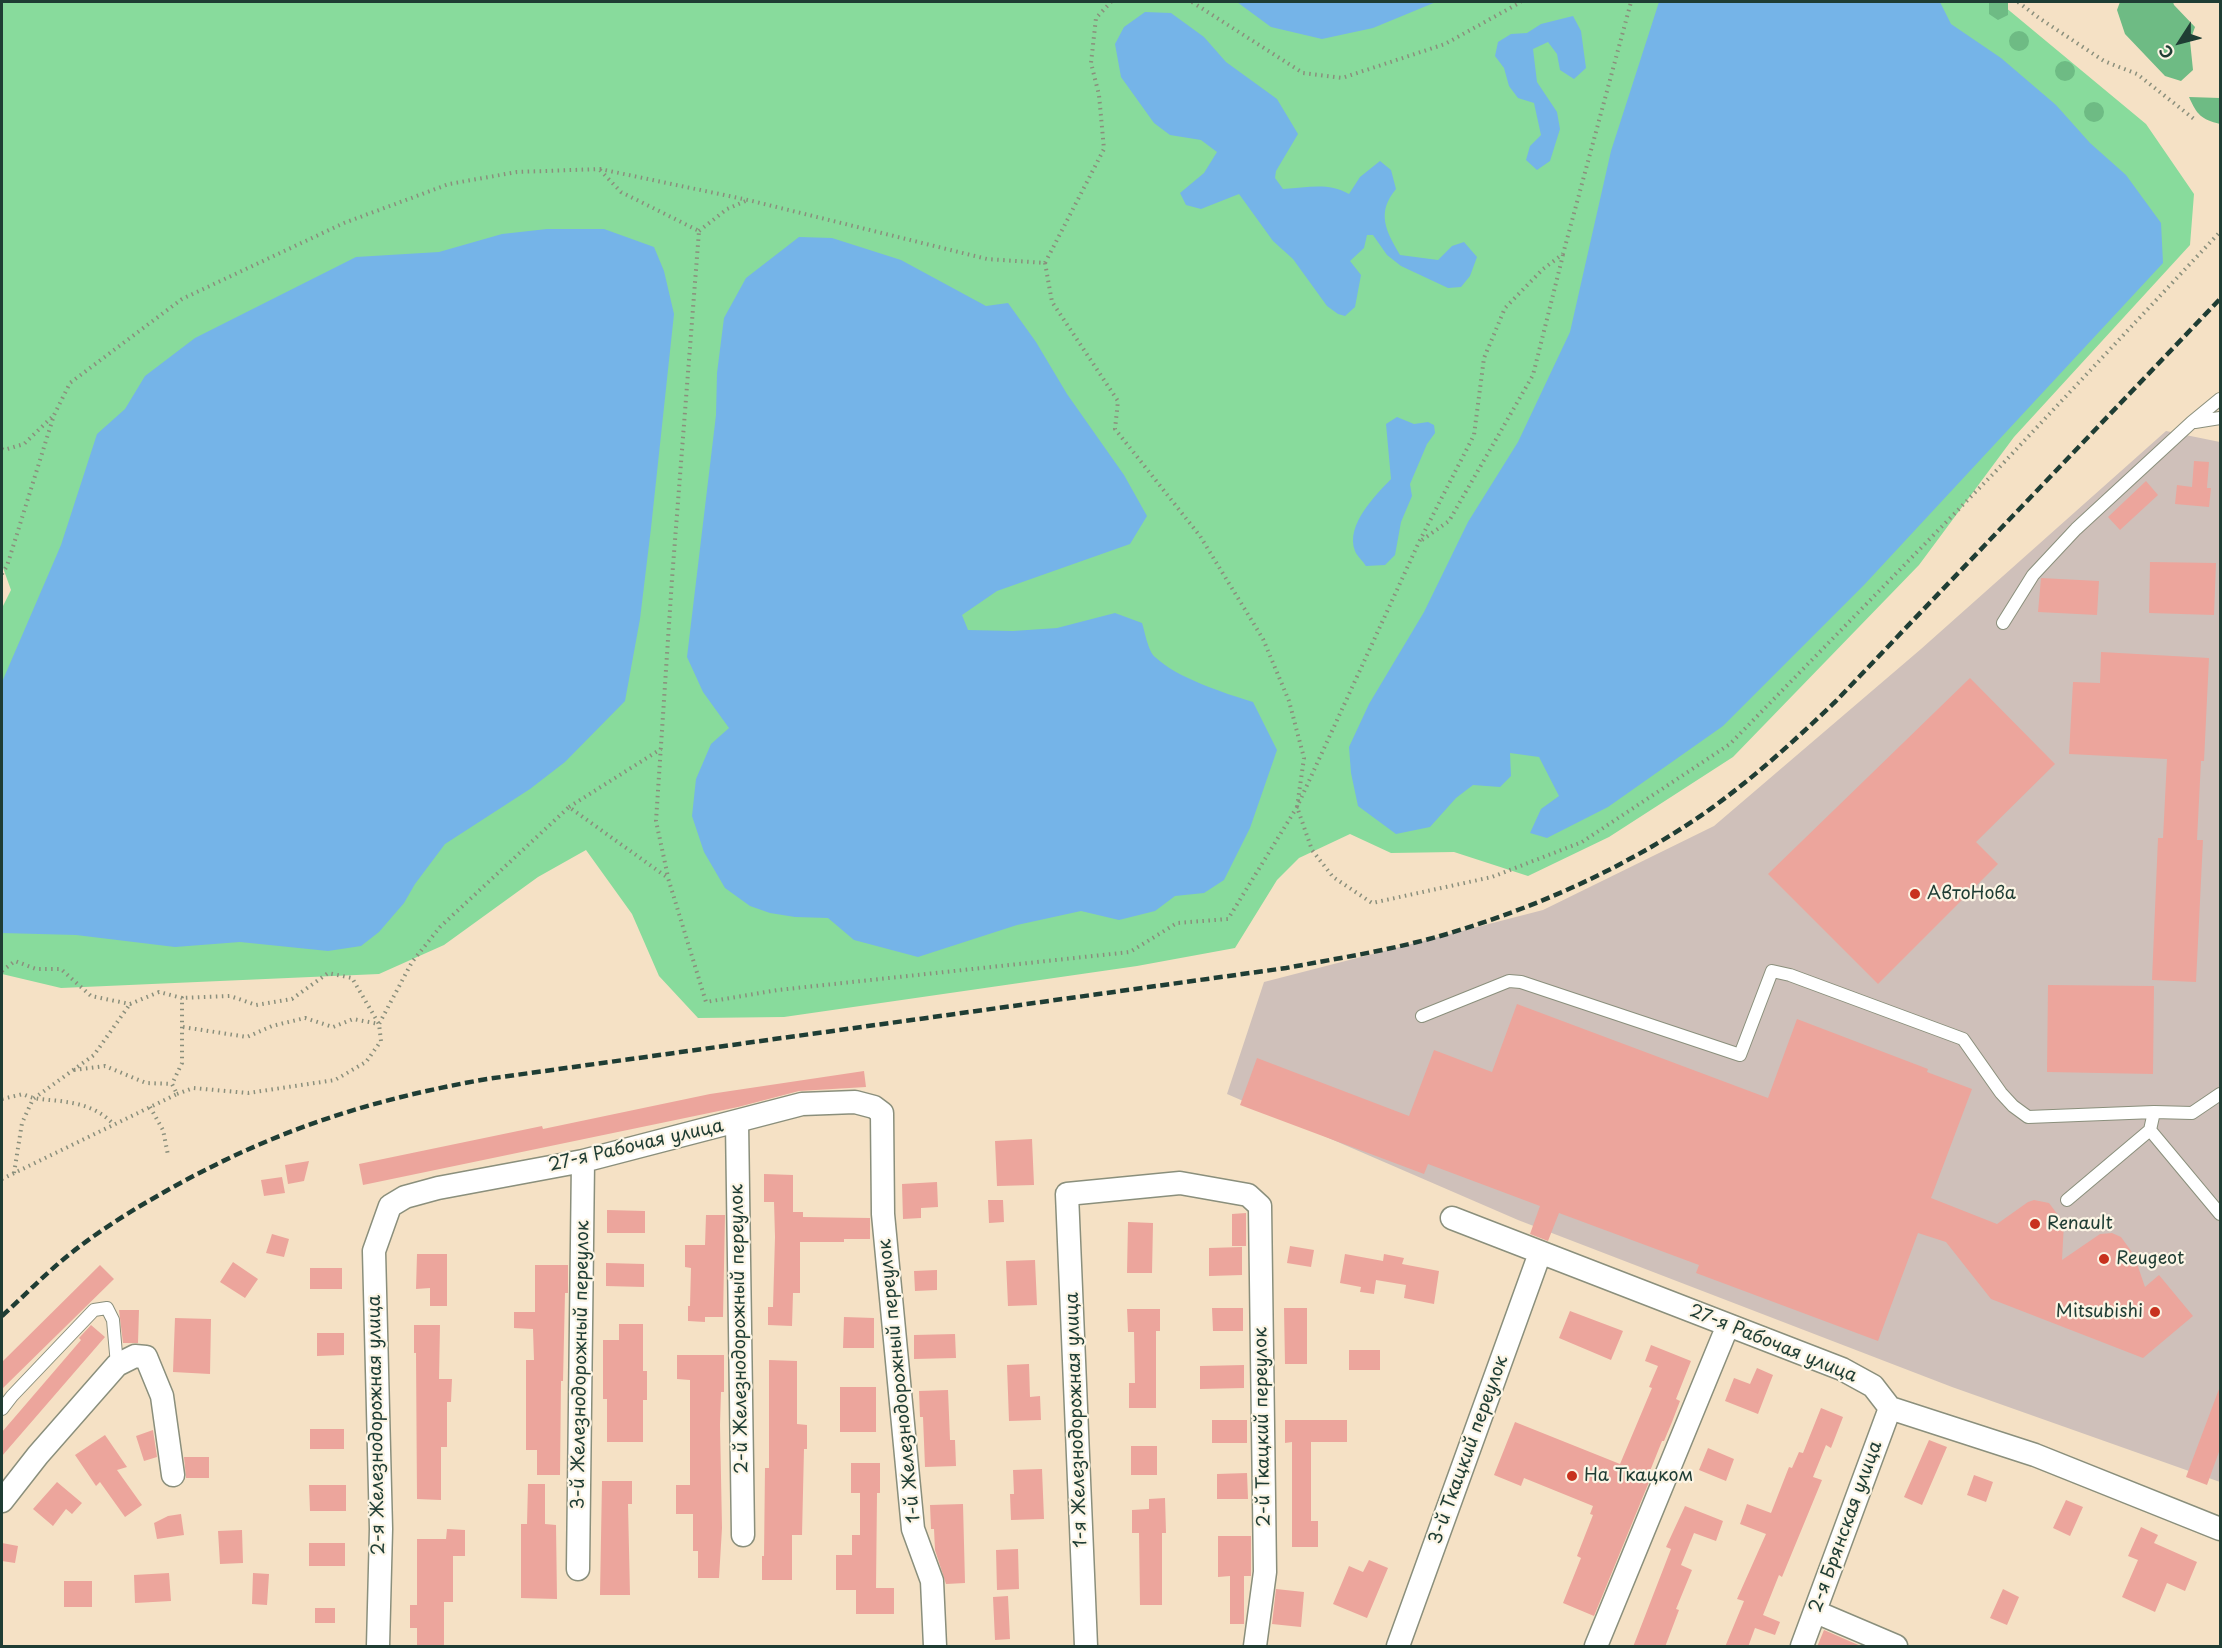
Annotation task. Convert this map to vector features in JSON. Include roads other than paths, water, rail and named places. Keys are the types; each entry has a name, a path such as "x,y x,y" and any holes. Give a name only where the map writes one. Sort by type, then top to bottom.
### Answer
{"street":[{"name":"27-я Рабочая улица","path":"390,1206 405,1197 438,1188 583,1161 802,1104 855,1102 874,1107 882,1113"},
{"name":"1-й Железнодорожный переулок","path":"882,1113 883,1214 913,1529 932,1581 935,1647"},
{"name":"2-й Железнодорожный переулок","path":"737,1122 743,1535"},
{"name":"3-й Железнодорожный переулок","path":"578,1569 583,1161"},
{"name":"2-й Ткацкий переулок","path":"1067,1194 1180,1183 1248,1195 1260,1206 1264,1572 1255,1647"},
{"name":"1-я Железнодорожная улица","path":"1067,1194 1086,1647"},
{"name":"2-я Железнодорожная улица","path":"378,1647 381,1529 374,1251 390,1206"},
{"name":"27-я Рабочая улица","path":"1452,1218 1842,1369 1873,1386 1890,1408"},
{"name":"3-й Ткацкий переулок","path":"1398,1647 1540,1253"},
{"path":"1596,1647 1728,1325"},
{"path":"2,1501 38,1455 126,1360 146,1357 162,1396 172,1475"},
{"path":"1890,1408 2035,1455 2220,1529"},
{"name":"2-я Брянская улица","path":"1802,1647 1890,1408"},
{"path":"1816,1612 1896,1647"}],"lane":[{"path":"2003,623 2033,575 2076,529 2220,399"},
{"path":"2192,422 2220,418"},
{"path":"1422,1016 1509,981 1740,1055 1772,971 1790,975 1963,1040 2001,1093 2028,1117 2154,1112 2192,1113 2220,1094"},
{"path":"2067,1200 2150,1130 2154,1112"},
{"path":"2150,1130 2220,1214"},
{"path":"2,1409 94,1310 107,1308 126,1360"}],"water":[{"path":"1237,2 1436,2 1373,28 1322,39 1271,27"},
{"path":"1659,2 1940,2 1951,24 2001,58 2056,105 2090,143 2126,175 2161,223 2163,263 1864,585 1723,726 1608,807 1547,838 1530,833 1541,809 1559,796 1539,757 1510,753 1511,776 1500,787 1473,785 1456,798 1430,827 1396,834 1358,806 1351,773 1349,747 1369,704 1424,612 1468,522 1518,442 1570,332 1611,151"},
{"path":"1145,12 1171,13 1204,37 1226,62 1277,99 1298,134 1276,171 1275,178 1283,189 1325,187 1349,194 1360,177 1380,161 1391,170 1396,189 1386,206 1385,222 1400,255 1438,260 1452,246 1464,242 1477,257 1470,276 1461,287 1448,288 1401,266 1387,255 1373,235 1367,235 1364,248 1350,261 1361,275 1355,307 1345,316 1338,314 1327,306 1293,259 1273,241 1239,194 1201,209 1186,205 1180,193 1204,173 1217,152 1201,140 1170,135 1154,123 1121,77 1115,44 1124,27"},
{"path":"1573,16 1581,31 1586,68 1574,79 1560,70 1557,54 1548,42 1533,49 1537,82 1557,112 1560,129 1550,161 1537,170 1526,160 1530,146 1541,135 1534,103 1518,98 1509,86 1504,68 1495,56 1498,42 1511,34 1527,33 1541,24"},
{"path":"547,229 604,229 654,247 664,271 674,314 640,619 625,701 565,762 530,789 445,844 415,884 404,903 379,932 361,946 328,951 240,942 175,947 76,935 2,933 2,682 61,545 97,434 125,409 145,376 195,338 356,257 439,252 502,234"},
{"path":"799,237 832,238 901,260 986,306 1008,303 1036,342 1067,394 1124,475 1147,516 1130,544 997,591 962,615 968,630 1013,631 1057,628 1115,613 1142,623 1150,650 1164,665 1201,684 1253,702 1277,750 1250,828 1224,880 1204,893 1175,896 1155,911 1119,920 1081,911 1017,925 918,957 854,940 828,918 795,917 770,913 750,906 725,888 704,852 692,816 696,779 711,744 729,728 703,692 687,657 716,415 717,373 724,318 746,278"},
{"path":"1397,417 1414,424 1428,422 1434,425 1435,433 1427,444 1410,484 1412,496 1401,522 1395,555 1385,565 1366,566 1355,551 1354,531 1364,511 1391,479 1386,424"}],"railway":[{"path":"2,1316 49,1272 91,1238 161,1194 213,1166 289,1132 405,1096 487,1079 1286,968 1397,947 1441,936 1524,908 1584,882 1641,853 1696,819 1750,778 1802,733 1835,702 2220,299"}],"place":[{"name":"АвтоНова","path":"1915,894"},
{"name":"Renault","path":"2035,1224"},
{"name":"Reugeot","path":"2104,1259"},
{"name":"Mitsubishi","path":"2155,1312"},
{"name":"На Ткацком","path":"1572,1476"}]}
